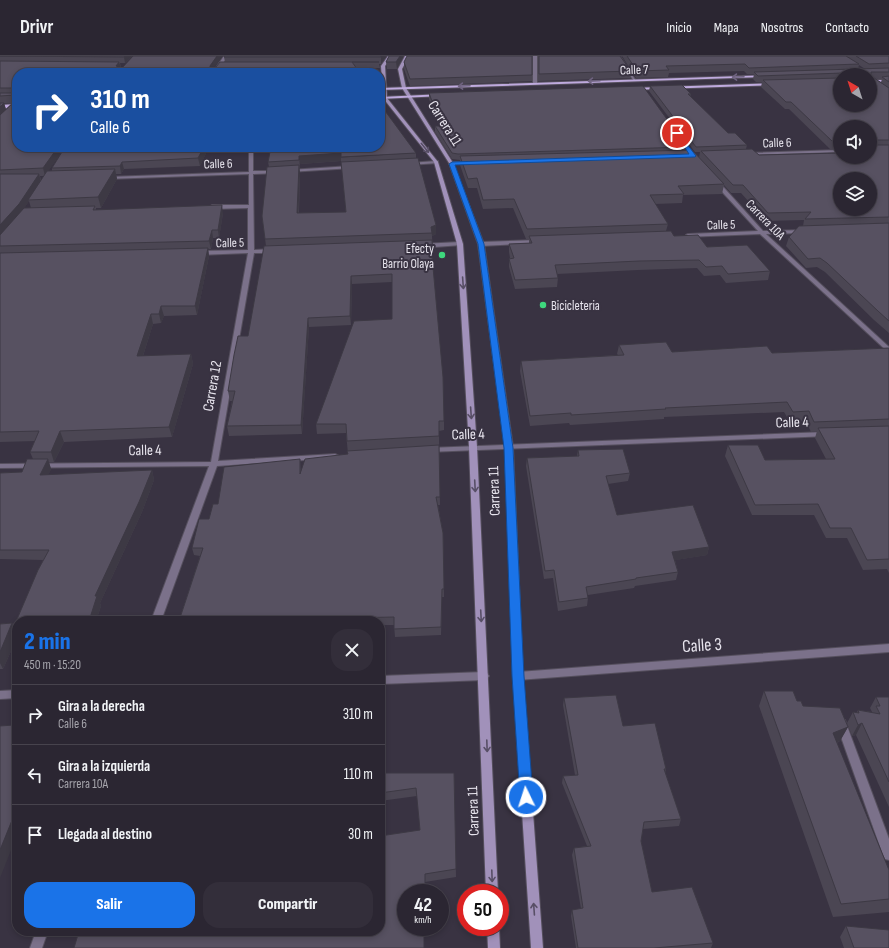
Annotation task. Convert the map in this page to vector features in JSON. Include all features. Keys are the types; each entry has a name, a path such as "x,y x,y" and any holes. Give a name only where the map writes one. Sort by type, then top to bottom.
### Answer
{"main road":[{"path":"383,66 390,56"},
{"name":"Carrera 11","path":"407,56 400,69 404,88 452,164 481,244 509,448 518,676 537,948"},
{"name":"Calle 7","path":"385,89 771,76"},
{"path":"877,81 889,81"},
{"name":"Calle 7","path":"628,89 784,84"},
{"path":"385,98 448,94"},
{"name":"Carrera 11","path":"385,102 436,162 460,244 473,448 484,676 492,884"},
{"path":"0,107 12,106"},
{"path":"494,936 494,948"}],"street":[{"path":"220,66 226,56"},
{"path":"535,56 535,83"},
{"path":"618,56 635,80"},
{"path":"220,66 228,66"},
{"path":"376,66 383,66"},
{"path":"644,88 648,95"},
{"name":"Calle 6","path":"740,154 833,151"},
{"name":"Carrera 12","path":"158,616 214,464 251,252 251,152"},
{"path":"405,164 436,162"},
{"path":"452,164 475,163"},
{"name":"Calle 6","path":"102,178 252,173 359,167"},
{"name":"Carrera 10A","path":"709,174 762,233 889,350"},
{"path":"205,208 252,206"},
{"name":"Calle 5","path":"683,236 810,231"},
{"path":"481,244 543,242"},
{"path":"414,246 460,244"},
{"name":"Calle 5","path":"196,253 282,251"},
{"name":"Calle 4","path":"418,451 834,434"},
{"name":"Calle 4","path":"0,466 214,464 340,456"},
{"name":"Calle 3","path":"518,676 889,648"},
{"path":"385,680 484,676"},
{"path":"0,695 12,694"},
{"path":"839,719 889,855"},
{"path":"36,948 40,936"}],"building":[{"path":"0,56 125,56 124,57"},
{"path":"133,56 217,56 210,67 216,67 220,62 352,62 356,68 122,68"},
{"path":"381,56 381,57 224,57"},
{"path":"389,56 400,56 396,62 386,62"},
{"path":"407,56 532,56 532,75 410,79 404,62"},
{"path":"539,56 620,56 631,71 539,74"},
{"path":"627,56 846,56 859,64 749,68 745,64 666,66 669,70 637,71"},
{"path":"856,56 889,56 889,63 869,64"},
{"path":"0,61 119,62 116,66 122,68 12,68 12,88 0,88"},
{"path":"877,68 889,68 889,72 877,72"},
{"path":"833,70 833,73 758,76 754,72"},
{"path":"889,76 889,82 882,77"},
{"path":"833,78 833,112 877,112 877,80 889,88 889,140 877,140 877,120 833,120 832,141 791,102 786,102 763,80"},
{"path":"682,85 691,94 688,94 728,133 735,133 747,145 696,147 650,86"},
{"path":"643,86 687,147 452,153 435,126 441,126 429,93"},
{"path":"0,93 12,93 12,95 0,96"},
{"path":"12,104 12,152 54,152 43,168 0,170 0,115"},
{"path":"385,111 416,153 341,157 341,153 299,156 299,160 268,162 270,152 385,152"},
{"path":"877,145 889,145 889,217 805,219 811,212 768,213 743,185 733,185 701,151 752,149 759,155 833,153 833,164 877,164"},
{"path":"692,150 724,184 678,186 684,194 650,195 668,224 527,229 514,199 483,200 477,178 468,179 460,156"},
{"path":"62,152 201,152 198,158 122,162 120,166 52,168"},
{"path":"418,158 436,225 431,227 432,233 265,239 262,216 267,167 299,165 297,213 346,212 341,162"},
{"path":"115,169 98,197 28,200 47,171"},
{"path":"0,174 39,174 19,204 0,225"},
{"path":"222,205 218,230 212,230 209,241 0,246 0,235 24,208 95,206 93,210"},
{"path":"889,223 889,321 827,263 820,258 808,259 789,237 799,226"},
{"path":"671,231 674,236 698,235 707,247 747,245 770,271 728,274 722,266 706,267 699,260 639,261 555,265 558,278 515,280 509,259 514,258 509,244 532,243 529,236"},
{"path":"432,240 432,256 443,377 444,421 439,421 439,436 347,441 346,424 316,424 354,321 392,319 392,274 351,276 350,316 308,318 301,425 227,426 235,391 228,391 234,355 238,336 248,336 264,246"},
{"path":"208,248 195,306 161,306 159,314 151,314 137,356 191,354 169,427 60,431 51,452 30,452 39,431 0,432 0,253"},
{"path":"666,342 672,352 767,346 772,353 889,348 889,419 814,422 809,411 793,412 787,402 665,408 666,409 571,415 571,413 530,416 521,361 624,355 619,345"},
{"path":"889,426 889,559 867,560 851,528 830,528 818,504 755,505 728,445 758,445 765,460 835,459 818,428"},
{"path":"439,445 440,497 436,497 443,533 444,589 442,589 441,627 394,629 394,617 385,616 181,616 203,548 192,548 199,519 209,519 213,504 218,504 224,467 300,459 300,474 305,459 348,454 347,451"},
{"path":"623,449 630,473 606,476 617,515 693,505 709,547 672,552 678,572 586,587 588,598 559,602 554,570 545,571 527,458 579,456 578,450"},
{"path":"27,459 48,459 40,475 152,470 139,502 95,596 97,596 91,616 18,616 38,570 49,550 0,550 0,473 22,472"},
{"path":"12,623 0,652 0,624"},
{"path":"764,691 793,691 797,701 801,701 803,706 840,708 848,727 833,733 889,870 889,899 841,904"},
{"path":"616,695 623,726 655,723 666,769 664,769 681,819 644,822 641,841 652,892 692,887 713,943 654,948 578,948 572,910 583,908 574,848 591,846 563,776 578,775 564,698"},
{"path":"876,697 889,697 889,782 862,723 858,725 853,712 859,713 858,710 880,714 876,706 880,706"},
{"path":"12,725 12,820 0,850 0,726"},
{"path":"385,773 454,773 456,869 425,874 425,884 397,884 397,936 424,936 424,948 74,948 78,936 385,936 385,835 420,830 416,788 385,792"},
{"path":"846,926 889,930 889,948 854,948"}],"place":[{"name":"Efecty Barrio Olaya","path":"442,255"},
{"name":"Bicicleteria","path":"543,305"}],"route":[{"path":"526,797 518,676 509,448 481,244 452,164 693,156 677,133"}]}
